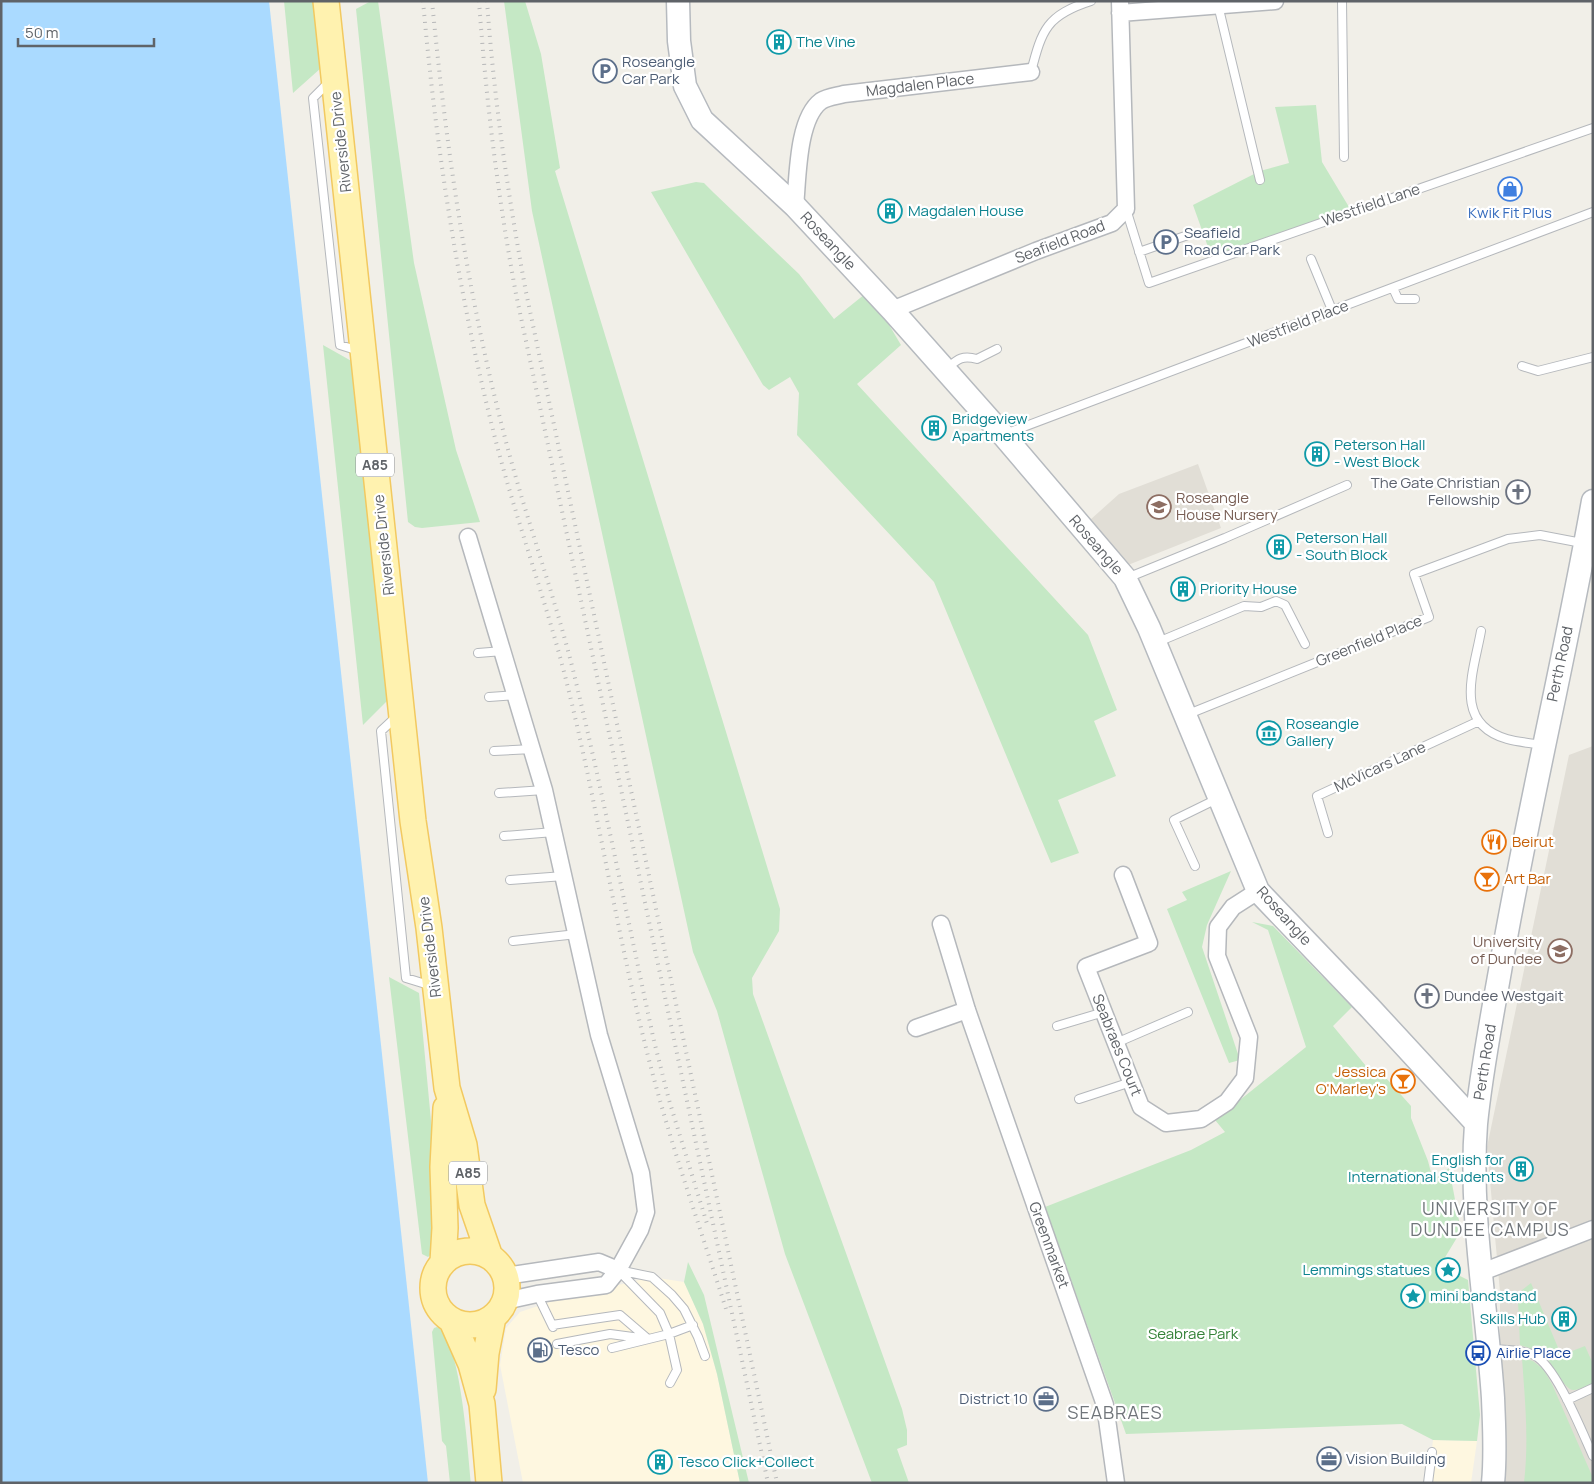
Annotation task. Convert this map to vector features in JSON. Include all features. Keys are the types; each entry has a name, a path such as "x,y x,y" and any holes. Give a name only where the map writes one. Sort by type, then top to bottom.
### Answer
{"main road":[{"name":"Riverside Drive","path":"326,1 413,821 429,928 447,1088 443,1167 445,1228 443,1262 435,1274 433,1293 439,1309 452,1321 471,1364 482,1404"},
{"name":"Riverside Drive","path":"447,1088 464,1145 472,1204 507,1284 486,1353 482,1404 489,1483"},
{"path":"443,1262 450,1256 467,1250 479,1252 498,1266"},
{"path":"452,1321 470,1325 486,1321 499,1309"}],"street":[{"name":"Roseangle","path":"678,1 679,41 685,86 702,120 795,206 892,310 1003,435 1125,578 1155,643 1258,891 1476,1123"},
{"path":"1126,209 1120,7 1218,5 1275,1"},
{"name":"Magdalen Place","path":"795,206 805,126 811,112 823,100 844,94 1031,72"},
{"name":"Seafield Road","path":"892,310 1112,222 1126,209"},
{"name":"Perth Road","path":"1493,1483 1495,1440 1490,1349 1474,1166 1476,1123 1481,1083 1516,880 1589,530 1593,501"},
{"path":"468,537 544,790 599,1035 641,1173 646,1212 640,1230 618,1270 606,1285 537,1294 499,1309"},
{"name":"Seabraes Court","path":"1123,876 1149,943 1086,966 1141,1107 1166,1123 1201,1119 1227,1102 1245,1078 1249,1038 1217,956 1218,927 1233,907 1258,891"},
{"name":"Greenmarket","path":"941,924 967,1010 1105,1405 1116,1483"},
{"path":"916,1028 967,1010"},
{"path":"1482,1272 1593,1229"},
{"path":"498,1266 599,1262 618,1270"}],"lane":[{"name":"Magdalen Place","path":"1031,72 1042,34 1053,19 1074,7 1091,1"},
{"path":"1342,1 1344,157"},
{"path":"1218,5 1260,180"},
{"path":"334,77 313,98 340,345 363,353"},
{"name":"Westfield Lane","path":"1139,252 1149,283 1593,128"},
{"path":"1126,209 1139,252 1188,235"},
{"name":"Westfield Place","path":"1003,435 1593,212"},
{"path":"1311,259 1332,310"},
{"path":"1393,288 1398,299 1415,299"},
{"path":"945,370 960,358 968,356 977,359 997,349"},
{"path":"1522,366 1538,372 1593,356"},
{"path":"1125,578 1225,538 1348,485"},
{"name":"Greenfield Place","path":"1184,715 1429,617 1414,574 1508,539 1589,530"},
{"path":"1155,643 1244,606 1261,607 1276,601 1286,605 1305,644"},
{"path":"1482,631 1470,692 1471,706 1479,721 1490,731 1506,738 1543,745"},
{"path":"478,653 503,651"},
{"path":"489,696 516,695"},
{"path":"401,712 381,731 406,978 435,987"},
{"name":"McVicars Lane","path":"1328,833 1317,796 1479,721"},
{"path":"494,752 533,749"},
{"path":"499,793 544,790"},
{"path":"1195,866 1174,820 1219,798"},
{"path":"504,836 554,832"},
{"path":"510,880 564,876"},
{"path":"513,941 577,934"},
{"path":"1057,1026 1104,1012"},
{"path":"1116,1043 1188,1012"},
{"path":"1079,1099 1132,1082"},
{"path":"618,1270 652,1277 672,1295 684,1309 705,1356"},
{"path":"618,1270 660,1313 669,1334 677,1370 670,1383"},
{"path":"537,1294 552,1326 620,1315 648,1339"},
{"path":"612,1348 693,1326"},
{"path":"557,1344 610,1334 648,1339"},
{"path":"1490,1349 1533,1354 1544,1362 1568,1400 1593,1456"},
{"path":"1568,1400 1593,1388"},
{"path":"1428,1483 1432,1452"}],"shaded area":[{"name":"Roseangle House Nursery","path":"1198,464 1221,528 1128,565 1090,520 1119,494"},
{"name":"University of Dundee","path":"1593,746 1593,1483 1500,1483 1500,1292 1487,1147 1569,755"},
{"path":"652,1277 684,1282 703,1324 717,1374 740,1483 523,1483 500,1365 506,1328 520,1312 556,1300"},
{"path":"1433,1440 1477,1441 1471,1483 1428,1483"}],"green space":[{"path":"284,1 313,1 321,68 293,93"},
{"path":"371,1 378,1 414,263 456,450 480,522 422,528 415,527 408,522 356,9"},
{"path":"504,1 525,1 541,54 560,168 555,171 780,909 779,931 752,978 753,994 902,1409 907,1430 907,1445 897,1449 909,1483 872,1483 785,1254 717,1011 693,952 532,211"},
{"path":"1316,105 1322,162 1352,212 1213,261 1193,205 1260,171 1289,163 1275,107"},
{"path":"696,182 704,183 799,274 834,319 865,294 882,313 901,345 857,384 1088,635 1117,710 1094,721 1116,776 1058,800 1079,853 1051,863 934,582 797,435 799,393 790,377 769,390 763,385 651,192"},
{"path":"323,345 355,363 388,700 363,725"},
{"path":"1231,871 1207,925 1202,947 1240,1060 1229,1063 1167,909 1187,900 1182,892"},
{"name":"Seabrae Park","path":"1252,922 1273,926 1352,1007 1333,1026 1366,1066 1378,1069 1411,1106 1411,1118 1428,1161 1433,1180 1449,1168 1461,1231 1444,1259 1448,1270 1468,1280 1480,1415 1477,1441 1433,1440 1402,1424 1126,1434 1045,1207 1191,1150 1225,1132 1215,1120 1306,1047 1268,930"},
{"path":"389,977 419,993 439,1206 433,1253 428,1257 422,1254"},
{"path":"688,1262 704,1295 749,1483 740,1483 717,1374 703,1324 684,1282"},
{"path":"1531,1283 1559,1350 1567,1353 1585,1346 1593,1364 1593,1383 1578,1389 1570,1389 1546,1357 1531,1348 1520,1345 1518,1301 1522,1290"},
{"path":"437,1327 445,1336 458,1374 471,1483 450,1483 446,1446 442,1441 432,1332"},
{"path":"1522,1358 1533,1361 1543,1369 1552,1384 1593,1478 1593,1483 1524,1483 1526,1436"}],"water":[{"path":"1,1 269,1 428,1483 1,1483"}],"railway":[{"path":"423,1 428,56 450,219 481,381 502,463 563,668 585,761 645,1044 673,1144 726,1309"},
{"path":"432,1 459,219 491,381 520,493 557,610 573,670 605,809 654,1041 669,1100 708,1227"},
{"path":"479,1 493,148 516,294 768,1483"},
{"path":"487,1 502,147 526,292 777,1483"}],"place":[{"name":"The Vine","path":"779,42"},
{"name":"Roseangle Car Park","path":"605,71"},
{"name":"Kwik Fit Plus","path":"1510,189"},
{"name":"Magdalen House","path":"890,211"},
{"name":"Seafield Road Car Park","path":"1166,242"},
{"name":"Bridgeview Apartments","path":"934,428"},
{"name":"Peterson Hall - West Block","path":"1317,454"},
{"name":"The Gate Christian Fellowship","path":"1518,492"},
{"name":"Roseangle House Nursery","path":"1159,507"},
{"name":"Peterson Hall - South Block","path":"1279,547"},
{"name":"Priority House","path":"1183,589"},
{"name":"Roseangle Gallery","path":"1269,733"},
{"name":"Beirut","path":"1494,842"},
{"name":"Art Bar","path":"1487,879"},
{"name":"University of Dundee","path":"1560,951"},
{"name":"Dundee Westgait","path":"1427,996"},
{"name":"Jessica O'Marley's","path":"1403,1081"},
{"name":"English for International Students","path":"1521,1169"},
{"name":"Lemmings statues","path":"1448,1270"},
{"name":"mini bandstand","path":"1413,1296"},
{"name":"Skills Hub","path":"1564,1319"},
{"name":"Tesco","path":"540,1350"},
{"name":"Airlie Place","path":"1478,1353"},
{"name":"District 10","path":"1046,1399"},
{"name":"Vision Building","path":"1329,1459"},
{"name":"Tesco Click+Collect","path":"660,1462"}],"district":[{"name":"UNIVERSITY OF DUNDEE CAMPUS","path":"1490,1219"},
{"name":"SEABRAES","path":"1115,1413"}]}
